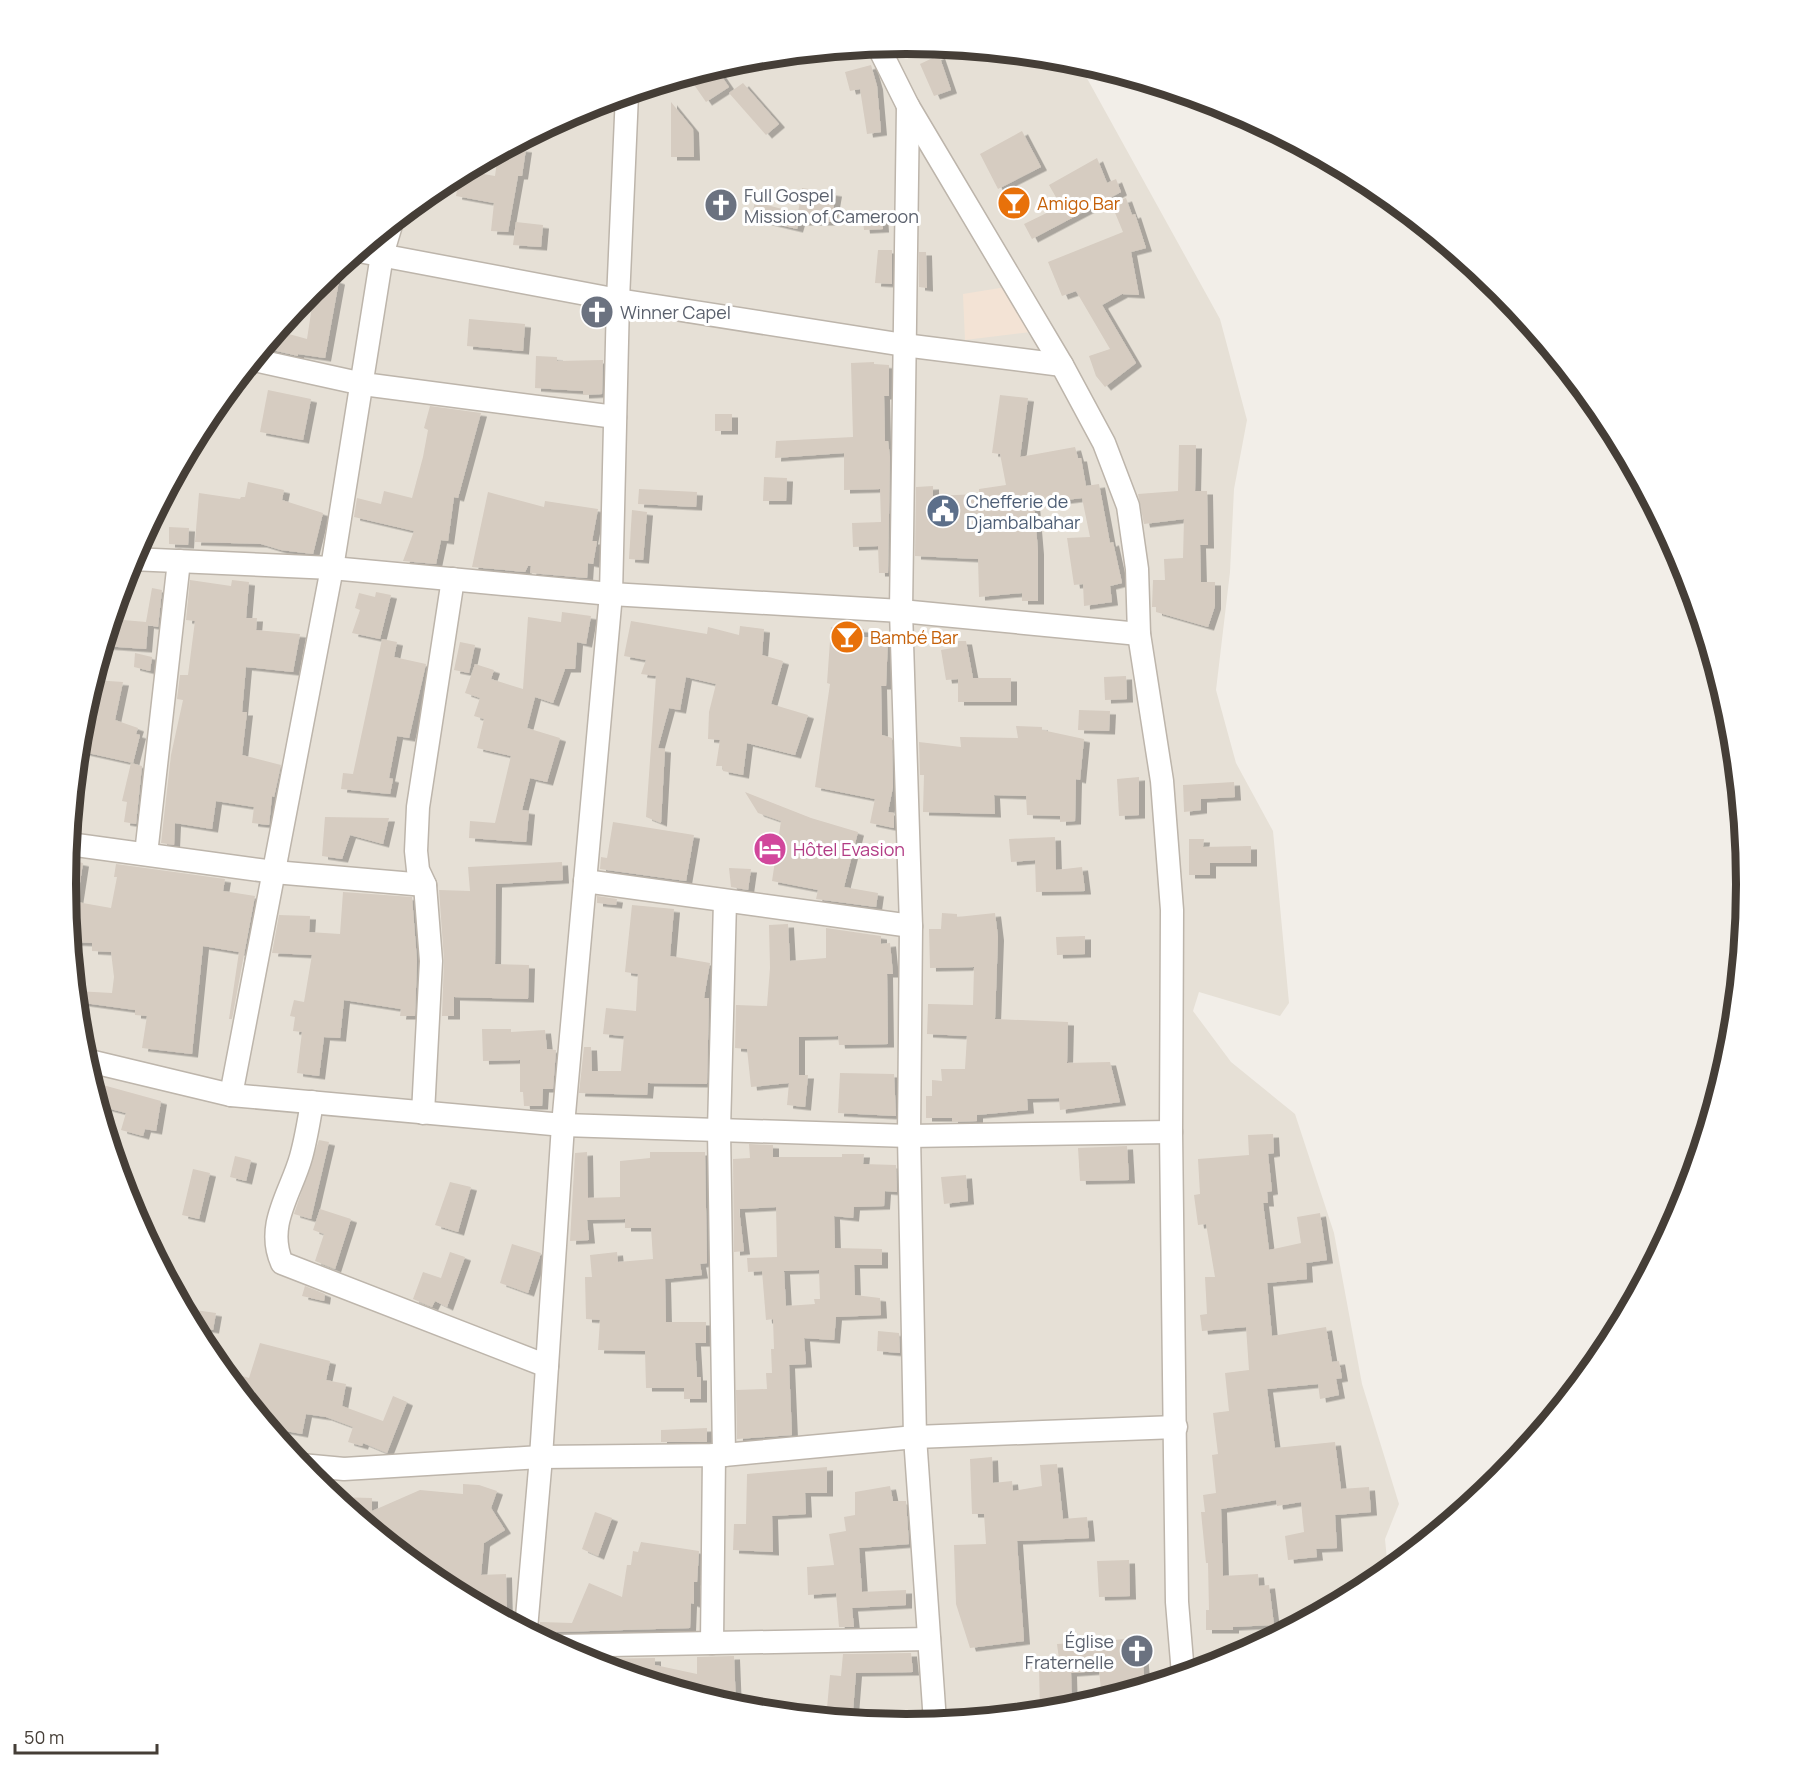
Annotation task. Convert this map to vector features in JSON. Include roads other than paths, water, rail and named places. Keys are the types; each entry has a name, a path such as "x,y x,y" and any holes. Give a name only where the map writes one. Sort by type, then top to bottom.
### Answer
{"street":[{"path":"883,55 909,106 1062,365 1104,443 1128,506 1137,569 1139,634 1162,781 1172,910 1171,1132 1177,1602 1182,1667"},
{"path":"527,1622 541,1457 563,1125 610,594 621,105"},
{"path":"909,106 901,611 911,926 909,1136 915,1437 934,1713"},
{"path":"231,1095 332,568 382,255 387,237"},
{"path":"368,253 618,300 904,345 1062,365"},
{"path":"262,362 363,384 615,417"},
{"path":"142,559 332,568 610,594 901,611 1139,634"},
{"path":"146,854 179,561"},
{"path":"423,1113 431,961 425,885 418,870 416,851 418,807 453,579"},
{"path":"77,845 274,872 425,885"},
{"path":"585,881 911,926"},
{"path":"712,1643 719,1455 719,1130 725,901"},
{"path":"96,1063 231,1095 563,1125 909,1136 1171,1132"},
{"path":"312,1102 301,1158 279,1212 276,1250 282,1263 547,1366"},
{"path":"315,1466 344,1469 541,1457 719,1455 915,1437 1176,1427"},
{"path":"577,1646 929,1639"}],"place":[{"name":"Amigo Bar","path":"1014,203"},
{"name":"Full Gospel Mission of Cameroon","path":"721,205"},
{"name":"Winner Capel","path":"597,312"},
{"name":"Chefferie de Djambalbahar","path":"943,511"},
{"name":"Bambé Bar","path":"847,637"},
{"name":"Hôtel Evasion","path":"770,849"},
{"name":"Église Fraternelle","path":"1137,1651"}]}
